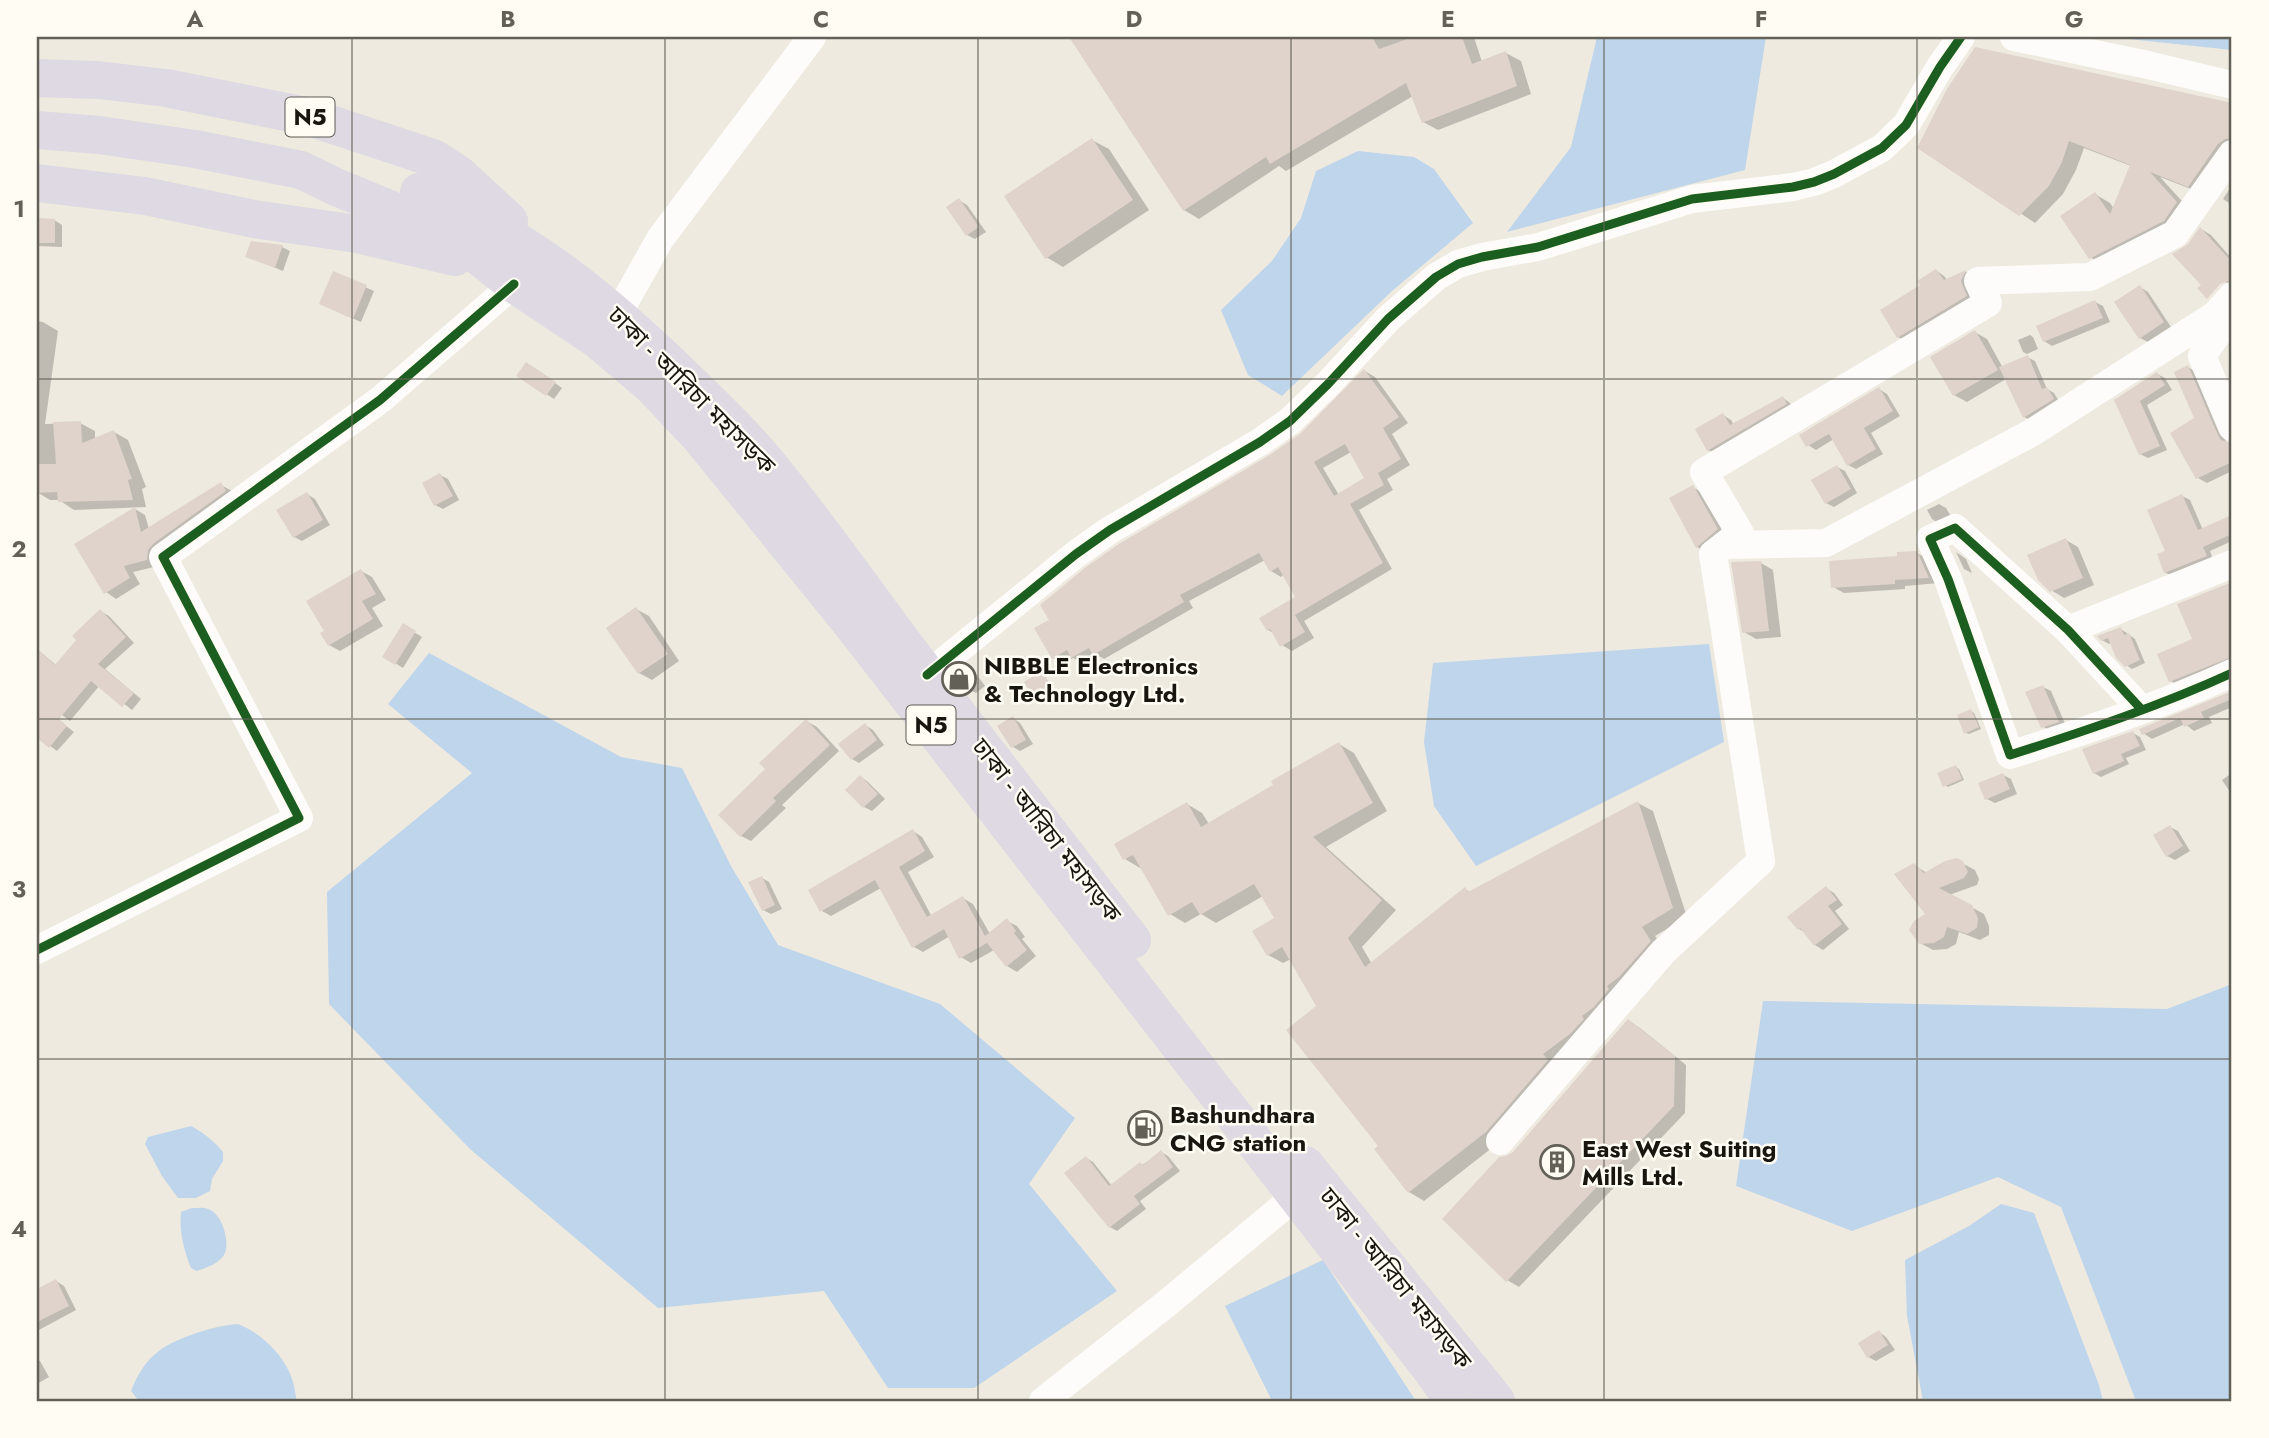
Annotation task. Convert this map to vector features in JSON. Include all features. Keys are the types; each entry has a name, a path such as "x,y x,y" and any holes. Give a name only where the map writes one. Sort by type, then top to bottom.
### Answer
{"highway":[{"name":"ঢাকা - আরিচা মহাসড়ক","path":"43,78 98,80 166,88 306,116 433,158 458,174 494,206 543,256 618,314 729,421 775,473 927,675 1316,1179 1496,1401"},
{"path":"38,184 62,174 76,161 83,148 85,131 85,109 77,96 65,86 43,78"},
{"path":"145,197 124,183 115,170 111,156 111,136 115,116 124,105 145,92 166,88"},
{"name":"N5","path":"37,130 99,135 195,149 301,170 447,233 506,279 598,340 651,385 701,438 851,623 1454,1401"},
{"name":"ঢাকা - আরিচা মহাসড়ক","path":"301,170 326,167 345,169 399,184 461,211 543,256"},
{"path":"38,184 145,197 254,219 357,233 424,248 470,262 506,279"}],"street":[{"path":"618,314 660,239 812,37"},
{"path":"927,675 1076,554 1120,524 1260,442 1290,421 1388,319 1436,277 1458,264 1538,247 1692,199 1793,187 1834,174 1882,148 1906,125 1961,37"},
{"path":"2014,37 2232,86"},
{"path":"1500,1141 1663,952 1761,861 1713,554 1741,533 1704,472 1988,303 1978,281 2090,276 2175,234 2232,154"},
{"path":"37,950 299,818 163,557 380,400 506,279"},
{"path":"1725,545 1826,543 2033,432 2226,308"},
{"path":"2226,308 2225,323 2202,356 2232,428"},
{"path":"2142,710 2068,630 1955,528 1930,539 1948,579 2010,755 2085,732 2195,690 2232,673"},
{"path":"2068,630 2232,564"},
{"path":"1043,1401 1296,1196"}],"water":[{"path":"1597,37 1766,37 1745,170 1507,232 1571,147"},
{"path":"2110,37 2232,37 2232,50"},
{"path":"1358,151 1414,157 1434,169 1473,223 1392,291 1282,396 1248,375 1221,310 1272,261 1301,218 1316,171"},
{"path":"1709,644 1724,742 1476,866 1434,806 1424,742 1433,663"},
{"path":"429,653 621,757 682,768 731,866 778,945 940,1004 1075,1118 1029,1184 1117,1291 974,1388 888,1388 824,1291 658,1308 470,1149 329,1004 327,892 472,773 388,704"},
{"path":"2232,984 2232,1401 2136,1401 2061,1207 1998,1177 1852,1231 1736,1186 1763,1001 2167,1009"},
{"path":"191,1126 220,1148 223,1161 212,1179 210,1191 196,1198 178,1198 162,1176 145,1144 148,1137"},
{"path":"2001,1204 2034,1213 2103,1401 1923,1401 1907,1316 1905,1260 1969,1226"},
{"path":"192,1208 205,1208 217,1216 224,1228 226,1242 225,1253 220,1260 197,1271 191,1268 188,1261 181,1226 181,1212"},
{"path":"1323,1260 1416,1401 1272,1401 1225,1306"},
{"path":"238,1324 263,1339 277,1353 292,1379 297,1401 139,1401 131,1391 146,1364 166,1346 197,1333"}],"building":[{"path":"1069,37 1372,37 1379,49 1413,37 1462,37 1472,64 1506,51 1517,86 1422,123 1406,83 1270,164 1266,157 1183,211"},
{"path":"1975,47 2232,103 2232,138 2218,144 2188,187 2150,172 2177,202 2164,221 2089,259 2060,216 2095,192 2110,214 2130,165 2069,141 2062,162 2049,186 2019,216 1917,148 1947,89"},
{"path":"1092,138 1133,200 1045,259 1004,196"},
{"path":"959,198 979,227 966,236 946,207"},
{"path":"37,218 55,219 55,243 37,243"},
{"path":"2200,227 2232,262 2232,280 2220,284 2207,299 2197,288 2201,285 2172,254 2188,244"},
{"path":"251,241 283,245 275,268 245,257"},
{"path":"1936,269 1944,280 1966,270 1961,281 1967,296 1897,338 1880,310 1920,285 1917,281"},
{"path":"333,271 367,285 353,319 319,304"},
{"path":"2140,285 2164,322 2139,339 2114,302"},
{"path":"2095,300 2103,318 2043,342 2036,326"},
{"path":"1975,330 1998,370 1953,396 1930,357"},
{"path":"2028,355 2042,389 2047,387 2054,399 2023,418 1999,367"},
{"path":"526,362 556,382 546,396 516,376"},
{"path":"2188,365 2217,433 2221,440 2231,443 2232,446 2232,462 2196,479 2170,433 2194,418 2174,372"},
{"path":"1364,369 1399,417 1383,428 1401,459 1378,473 1384,485 1350,504 1383,563 1295,615 1305,632 1280,647 1270,629 1267,631 1259,618 1295,597 1278,567 1270,572 1259,553 1180,595 1184,602 1093,655 1089,648 1071,658 1067,650 1052,659 1034,628 1049,620 1040,605 1119,544 1268,456 1300,434","holes":["1345,444 1364,478 1334,496 1314,462"]},
{"path":"2157,372 2165,385 2140,401 2160,446 2139,455 2114,400"},
{"path":"1879,387 1893,411 1864,428 1876,449 1847,466 1829,434 1806,447 1799,435"},
{"path":"1783,396 1787,404 1707,451 1695,429 1723,413 1730,425"},
{"path":"81,421 82,443 114,430 132,479 128,480 133,500 58,502 57,492 37,493 37,464 56,464 53,422"},
{"path":"1837,465 1851,489 1825,504 1811,480"},
{"path":"440,473 453,496 434,506 422,483"},
{"path":"221,482 226,491 153,544 148,550 147,560 124,566 130,578 104,594 74,544 135,507 141,532"},
{"path":"1693,485 1718,529 1696,548 1669,498"},
{"path":"307,492 323,520 293,538 276,510"},
{"path":"2182,494 2198,530 2232,515 2232,534 2203,547 2207,556 2164,573 2157,554 2165,551 2147,510"},
{"path":"2066,538 2083,578 2050,592 2038,580 2027,555"},
{"path":"1917,551 1929,578 1895,580 1895,584 1831,588 1829,561 1897,556 1897,552"},
{"path":"1761,561 1769,631 1742,633 1731,562"},
{"path":"361,569 376,594 362,601 373,619 328,646 320,633 324,631 306,601"},
{"path":"2232,582 2232,657 2169,682 2157,654 2192,639 2177,604"},
{"path":"636,607 668,654 638,674 606,628"},
{"path":"100,609 126,637 98,664 134,693 122,707 91,681 59,719 67,726 49,748 37,738 37,649 55,665 76,640 72,636"},
{"path":"403,623 416,631 395,665 382,657"},
{"path":"2121,627 2124,635 2129,633 2140,660 2125,667 2116,658 2108,638 2101,641 2097,636"},
{"path":"966,665 978,681 967,690 954,674"},
{"path":"1042,671 1051,686 1033,696 1024,682"},
{"path":"2043,685 2059,722 2041,728 2025,692"},
{"path":"2230,692 2232,699 2201,712 2204,718 2184,727 2180,718 2142,735 2139,729"},
{"path":"1971,709 1979,727 1964,734 1957,715"},
{"path":"1013,716 1026,740 1011,748 997,726"},
{"path":"806,719 830,745 773,798 776,801 740,837 718,815 765,769 759,763"},
{"path":"865,723 877,740 851,760 838,744"},
{"path":"2133,731 2140,746 2121,754 2124,761 2093,774 2082,749"},
{"path":"1339,742 1373,803 1313,837 1382,900 1348,938 1365,967 1465,887 1468,892 1638,801 1673,908 1642,927 1651,941 1619,977 1607,986 1609,989 1594,1007 1582,1016 1584,1019 1570,1034 1543,1054 1548,1060 1486,1132 1408,1193 1374,1149 1378,1146 1286,1030 1316,1006 1282,947 1267,956 1252,931 1274,918 1254,884 1200,915 1192,902 1168,916 1133,855 1123,860 1114,844 1187,802 1201,827 1273,785 1271,781"},
{"path":"1956,765 1962,779 1943,787 1937,773"},
{"path":"2003,773 2010,789 1985,800 1978,783"},
{"path":"860,775 878,794 863,808 845,790"},
{"path":"2170,825 2183,846 2166,857 2153,835"},
{"path":"913,829 925,851 899,867 927,917 963,896 985,936 1007,918 1027,950 1006,967 987,943 959,959 944,929 912,948 875,880 820,912 808,890"},
{"path":"1957,858 1963,861 1968,872 1964,878 1939,888 1972,905 1978,918 1977,928 1967,934 1947,927 1944,937 1934,943 1919,944 1909,930 1914,921 1925,914 1894,874 1914,863 1924,873 1945,861"},
{"path":"762,876 775,905 762,911 748,882"},
{"path":"1826,886 1837,900 1828,906 1842,924 1814,946 1787,917"},
{"name":"East West Suiting Mills Ltd.","path":"1628,1019 1675,1056 1674,1106 1506,1282 1442,1219 1499,1157 1513,1152"},
{"path":"1161,1150 1173,1167 1134,1196 1140,1204 1109,1228 1064,1173 1086,1156 1109,1186"},
{"path":"56,1279 69,1306 37,1322 37,1289"},
{"path":"1879,1330 1888,1345 1867,1358 1858,1343"}],"cycle path":[{"path":"927,675 1076,554 1110,530 1260,442 1290,421 1388,319 1436,277 1458,264 1538,247 1692,199 1793,187 1834,174 1882,148 1906,125 1961,37"},
{"path":"37,950 299,818 163,557 380,400 514,284"},
{"path":"2142,710 2068,630 1955,528 1930,539 1948,579 2010,755 2094,727 2122,717 2150,707 2232,673"}],"place":[{"name":"NIBBLE Electronics & Technology Ltd.","path":"959,679"},
{"name":"Bashundhara CNG station","path":"1145,1128"},
{"name":"East West Suiting Mills Ltd.","path":"1557,1162"}]}
